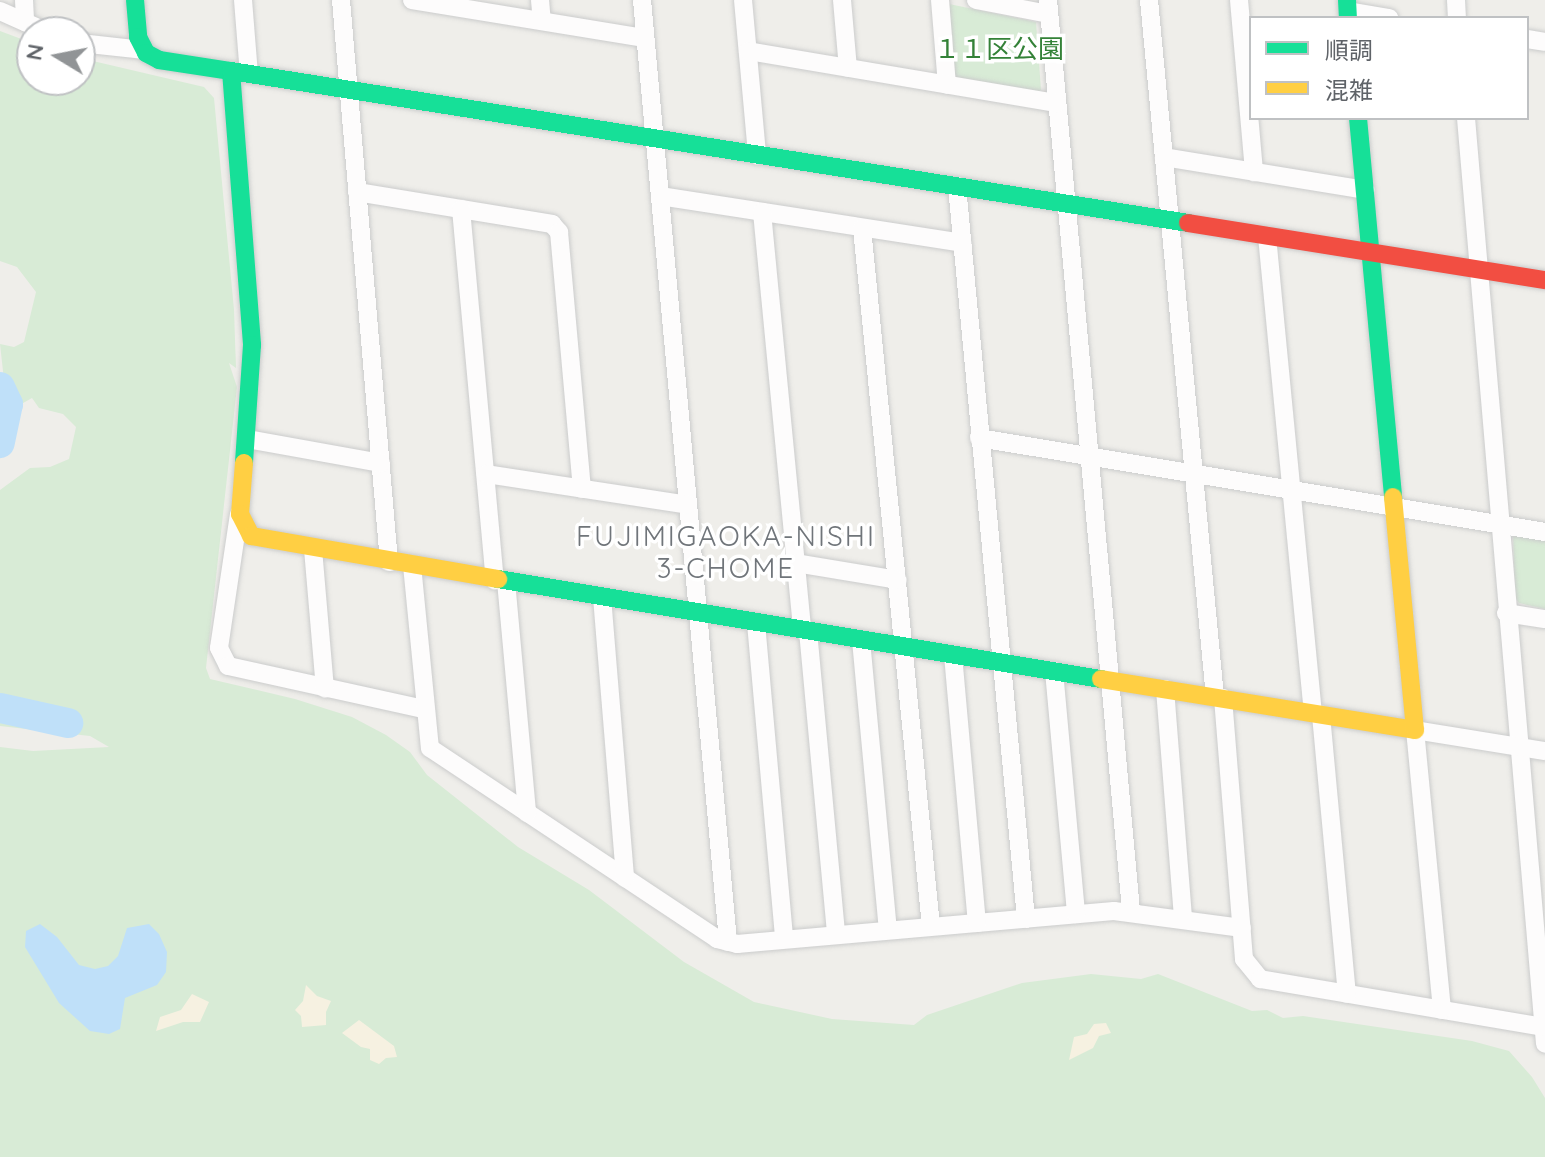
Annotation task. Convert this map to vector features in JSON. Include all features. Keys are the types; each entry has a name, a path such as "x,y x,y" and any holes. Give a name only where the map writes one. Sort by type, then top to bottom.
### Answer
{"street":[{"path":"135,0 138,37 143,50"},
{"path":"243,0 240,72 250,314 247,439 240,510 219,648 221,659 228,666 424,709"},
{"path":"341,0 389,562"},
{"path":"412,0 442,2 645,38"},
{"path":"540,0 542,21"},
{"path":"642,0 728,942"},
{"path":"743,0 757,155"},
{"path":"842,0 848,68"},
{"path":"940,0 947,85"},
{"path":"976,0 1049,7 1131,911"},
{"path":"1149,0 1244,959 1260,979 1442,1010 1544,1035 1517,747 1466,120"},
{"path":"1239,0 1249,115"},
{"path":"1348,10 1379,16"},
{"path":"96,45 143,50 159,60 1545,280"},
{"path":"748,51 1057,103"},
{"path":"1249,120 1254,172"},
{"path":"1358,120 1442,1010"},
{"path":"1164,157 1365,190"},
{"path":"957,186 1026,919"},
{"path":"357,192 552,224 559,232 582,489"},
{"path":"660,196 962,243"},
{"path":"461,209 486,474 527,813"},
{"path":"762,212 836,935"},
{"path":"862,228 931,927"},
{"path":"1267,236 1291,489 1347,994"},
{"path":"979,438 1545,532"},
{"path":"247,439 381,463"},
{"path":"486,474 688,505"},
{"path":"240,510 242,525 251,536 313,549 1545,751"},
{"path":"313,549 325,688"},
{"path":"796,563 898,580"},
{"path":"412,565 430,748 702,929 728,942 1131,911 1242,928"},
{"path":"602,597 625,878"},
{"path":"1506,613 1545,619"},
{"path":"756,623 784,939"},
{"path":"861,640 888,930"},
{"path":"953,655 977,923"},
{"path":"1054,671 1076,914"},
{"path":"1165,689 1183,919"}],"green space":[{"name":"１１区公園","path":"949,4 1036,22 1041,90 1037,92 957,78 953,73"},
{"path":"0,31 16,37 16,96 96,96 96,62 204,87 214,98 234,310 236,368 229,363 237,387 206,668 210,679 295,699 352,717 386,735 410,752 427,775 518,847 589,890 684,962 754,1002 832,1019 914,1025 927,1015 1022,983 1091,974 1141,979 1158,974 1252,1011 1267,1010 1283,1018 1303,1016 1472,1041 1509,1051 1532,1077 1545,1098 1545,1157 0,1157 0,747 33,751 109,747 90,736 0,726 0,490 30,468 50,467 69,459 76,427 63,414 39,408 32,398 9,411 0,399 4,380 0,344 14,347 24,342 36,292 17,267 0,261"},
{"path":"1513,534 1545,539 1545,609 1519,603 1515,598"}],"sand":[{"path":"306,985 317,996 331,1001 326,1012 326,1025 302,1027 301,1016 295,1010 303,1001"},
{"path":"192,994 209,1002 200,1022 183,1022 156,1031 160,1017 181,1010"},
{"path":"359,1020 394,1046 397,1057 386,1058 379,1064 370,1060 370,1049 361,1047 342,1033"},
{"path":"1106,1023 1111,1033 1099,1036 1093,1048 1069,1060 1074,1037 1087,1034 1094,1024"}],"water":[{"path":"40,924 57,937 79,965 95,969 108,966 118,956 127,928 149,924 159,934 167,952 166,972 157,985 125,998 120,1029 109,1034 90,1031 59,1003 25,947 26,931"}],"waterway":[{"path":"0,387 8,404 0,443"},
{"path":"0,708 68,723"}],"traffic: fast":[{"path":"135,0 138,37 146,53 159,60 231,71 252,345 244,463"},
{"path":"1347,0 1348,16"},
{"path":"231,71 1188,223"},
{"path":"1358,120 1393,497"},
{"path":"498,579 1101,679"}],"traffic: slow":[{"path":"244,463 240,514 251,536 498,579"},
{"path":"1101,679 1415,730 1393,497"}],"traffic: jam":[{"path":"1188,223 1545,280"}],"district":[{"name":"FUJIMIGAOKA-NISHI 3-CHOME","path":"726,552"}]}
